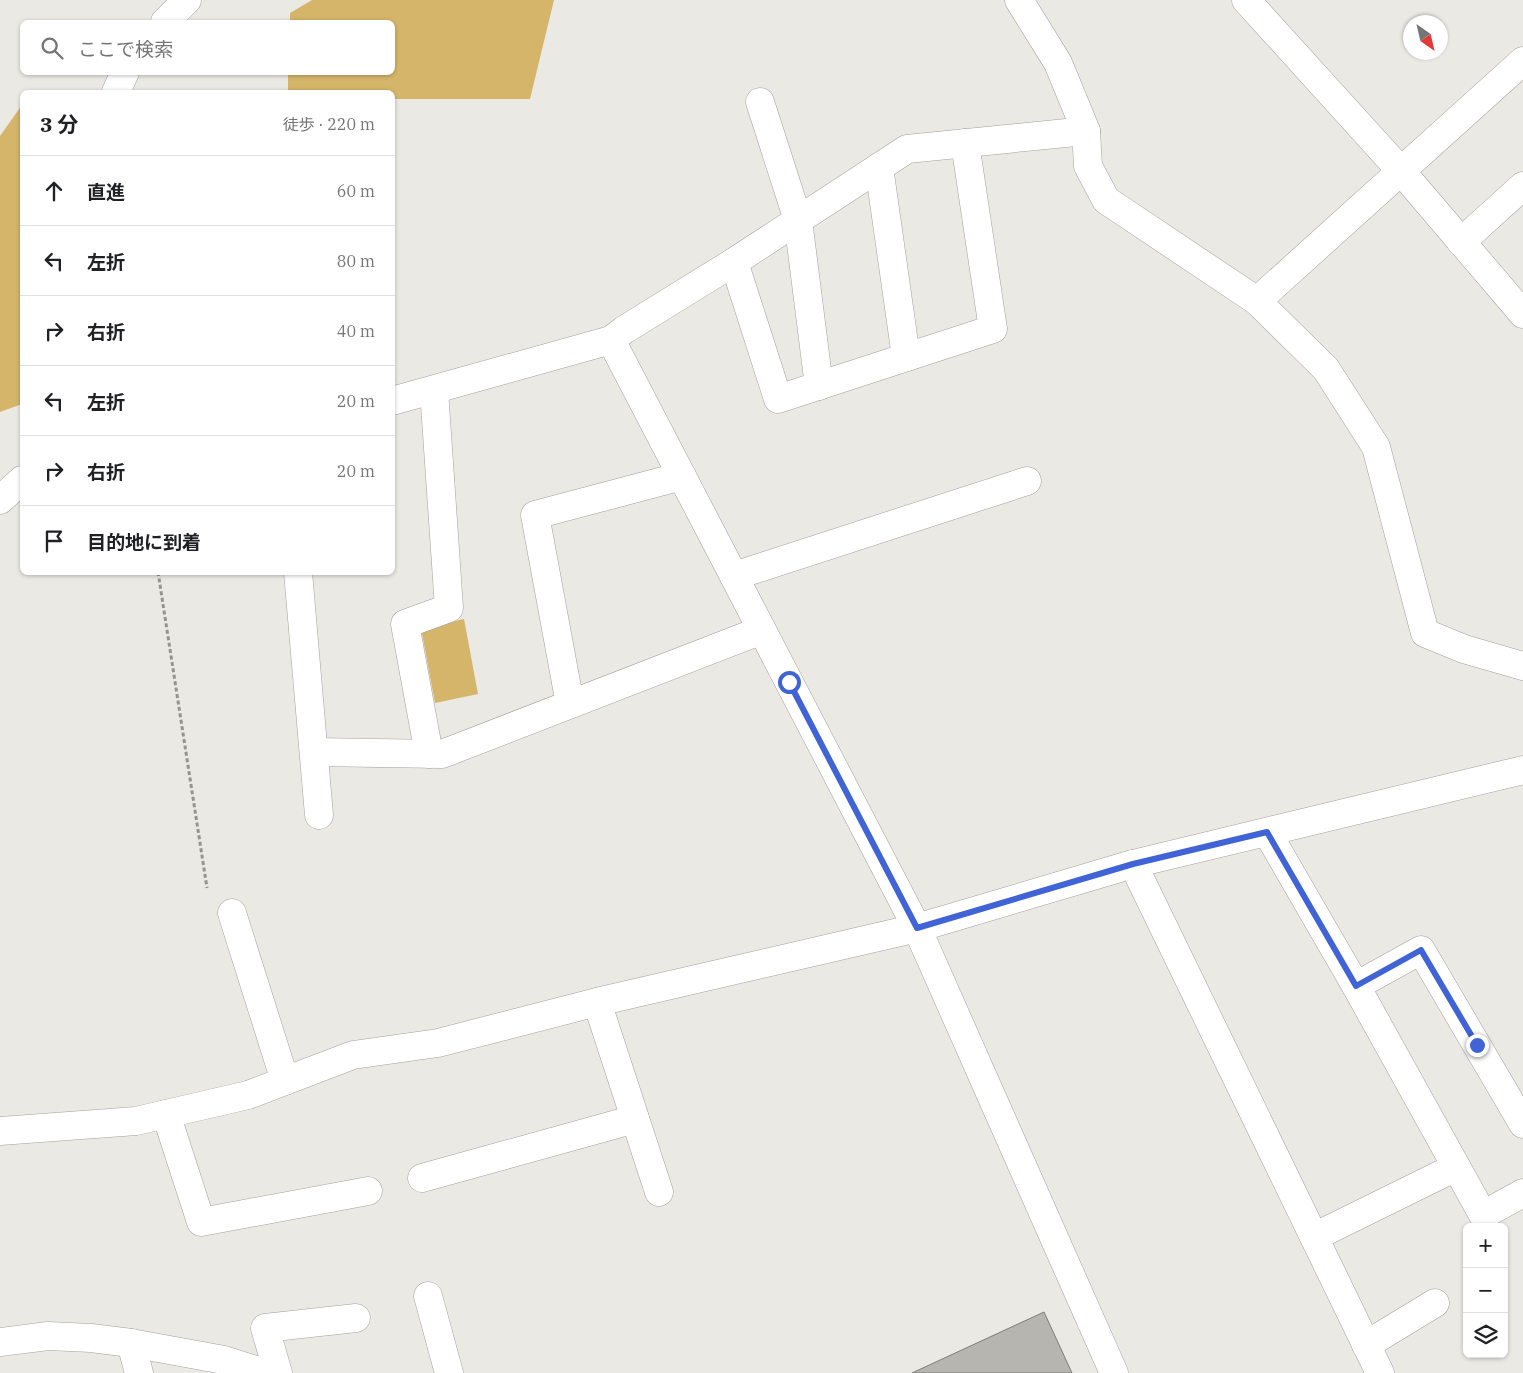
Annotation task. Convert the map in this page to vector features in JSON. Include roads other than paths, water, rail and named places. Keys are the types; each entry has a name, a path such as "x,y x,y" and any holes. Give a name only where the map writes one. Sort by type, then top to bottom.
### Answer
{"street":[{"path":"167,20 187,0"},
{"path":"1019,0 1058,63 1086,131 1088,166 1106,200 1257,301 1326,369 1376,446 1425,633 1464,648 1523,666"},
{"path":"1246,0 1401,171 1523,314"},
{"path":"1257,301 1523,62"},
{"path":"117,90 124,75"},
{"path":"760,102 798,220 819,386"},
{"path":"395,397 434,390 611,340 907,149 1086,131"},
{"path":"734,262 778,399 993,329 965,143"},
{"path":"879,167 906,357"},
{"path":"1461,242 1523,186"},
{"path":"611,340 917,928 1114,1373"},
{"path":"429,754 405,624 449,608 434,390"},
{"path":"570,704 535,515 682,476"},
{"path":"734,576 1027,481"},
{"path":"0,500 20,482"},
{"path":"298,575 319,815"},
{"path":"314,752 442,754 762,630"},
{"path":"0,1131 136,1121 248,1095 353,1055 438,1043 597,1002 917,928 1133,864 1523,770"},
{"path":"1267,832 1356,986 1483,1214 1523,1193"},
{"path":"1133,864 1380,1373"},
{"path":"232,914 285,1081"},
{"path":"1356,986 1421,950 1523,1124"},
{"path":"597,1002 659,1192"},
{"path":"166,1114 201,1222 368,1192"},
{"path":"422,1178 635,1119"},
{"path":"1314,1237 1456,1167"},
{"path":"428,1296 449,1373"},
{"path":"1366,1345 1435,1303"},
{"path":"0,1342 48,1336 91,1338 131,1343 224,1360 267,1373 265,1328 356,1318"},
{"path":"131,1343 139,1373"}]}
